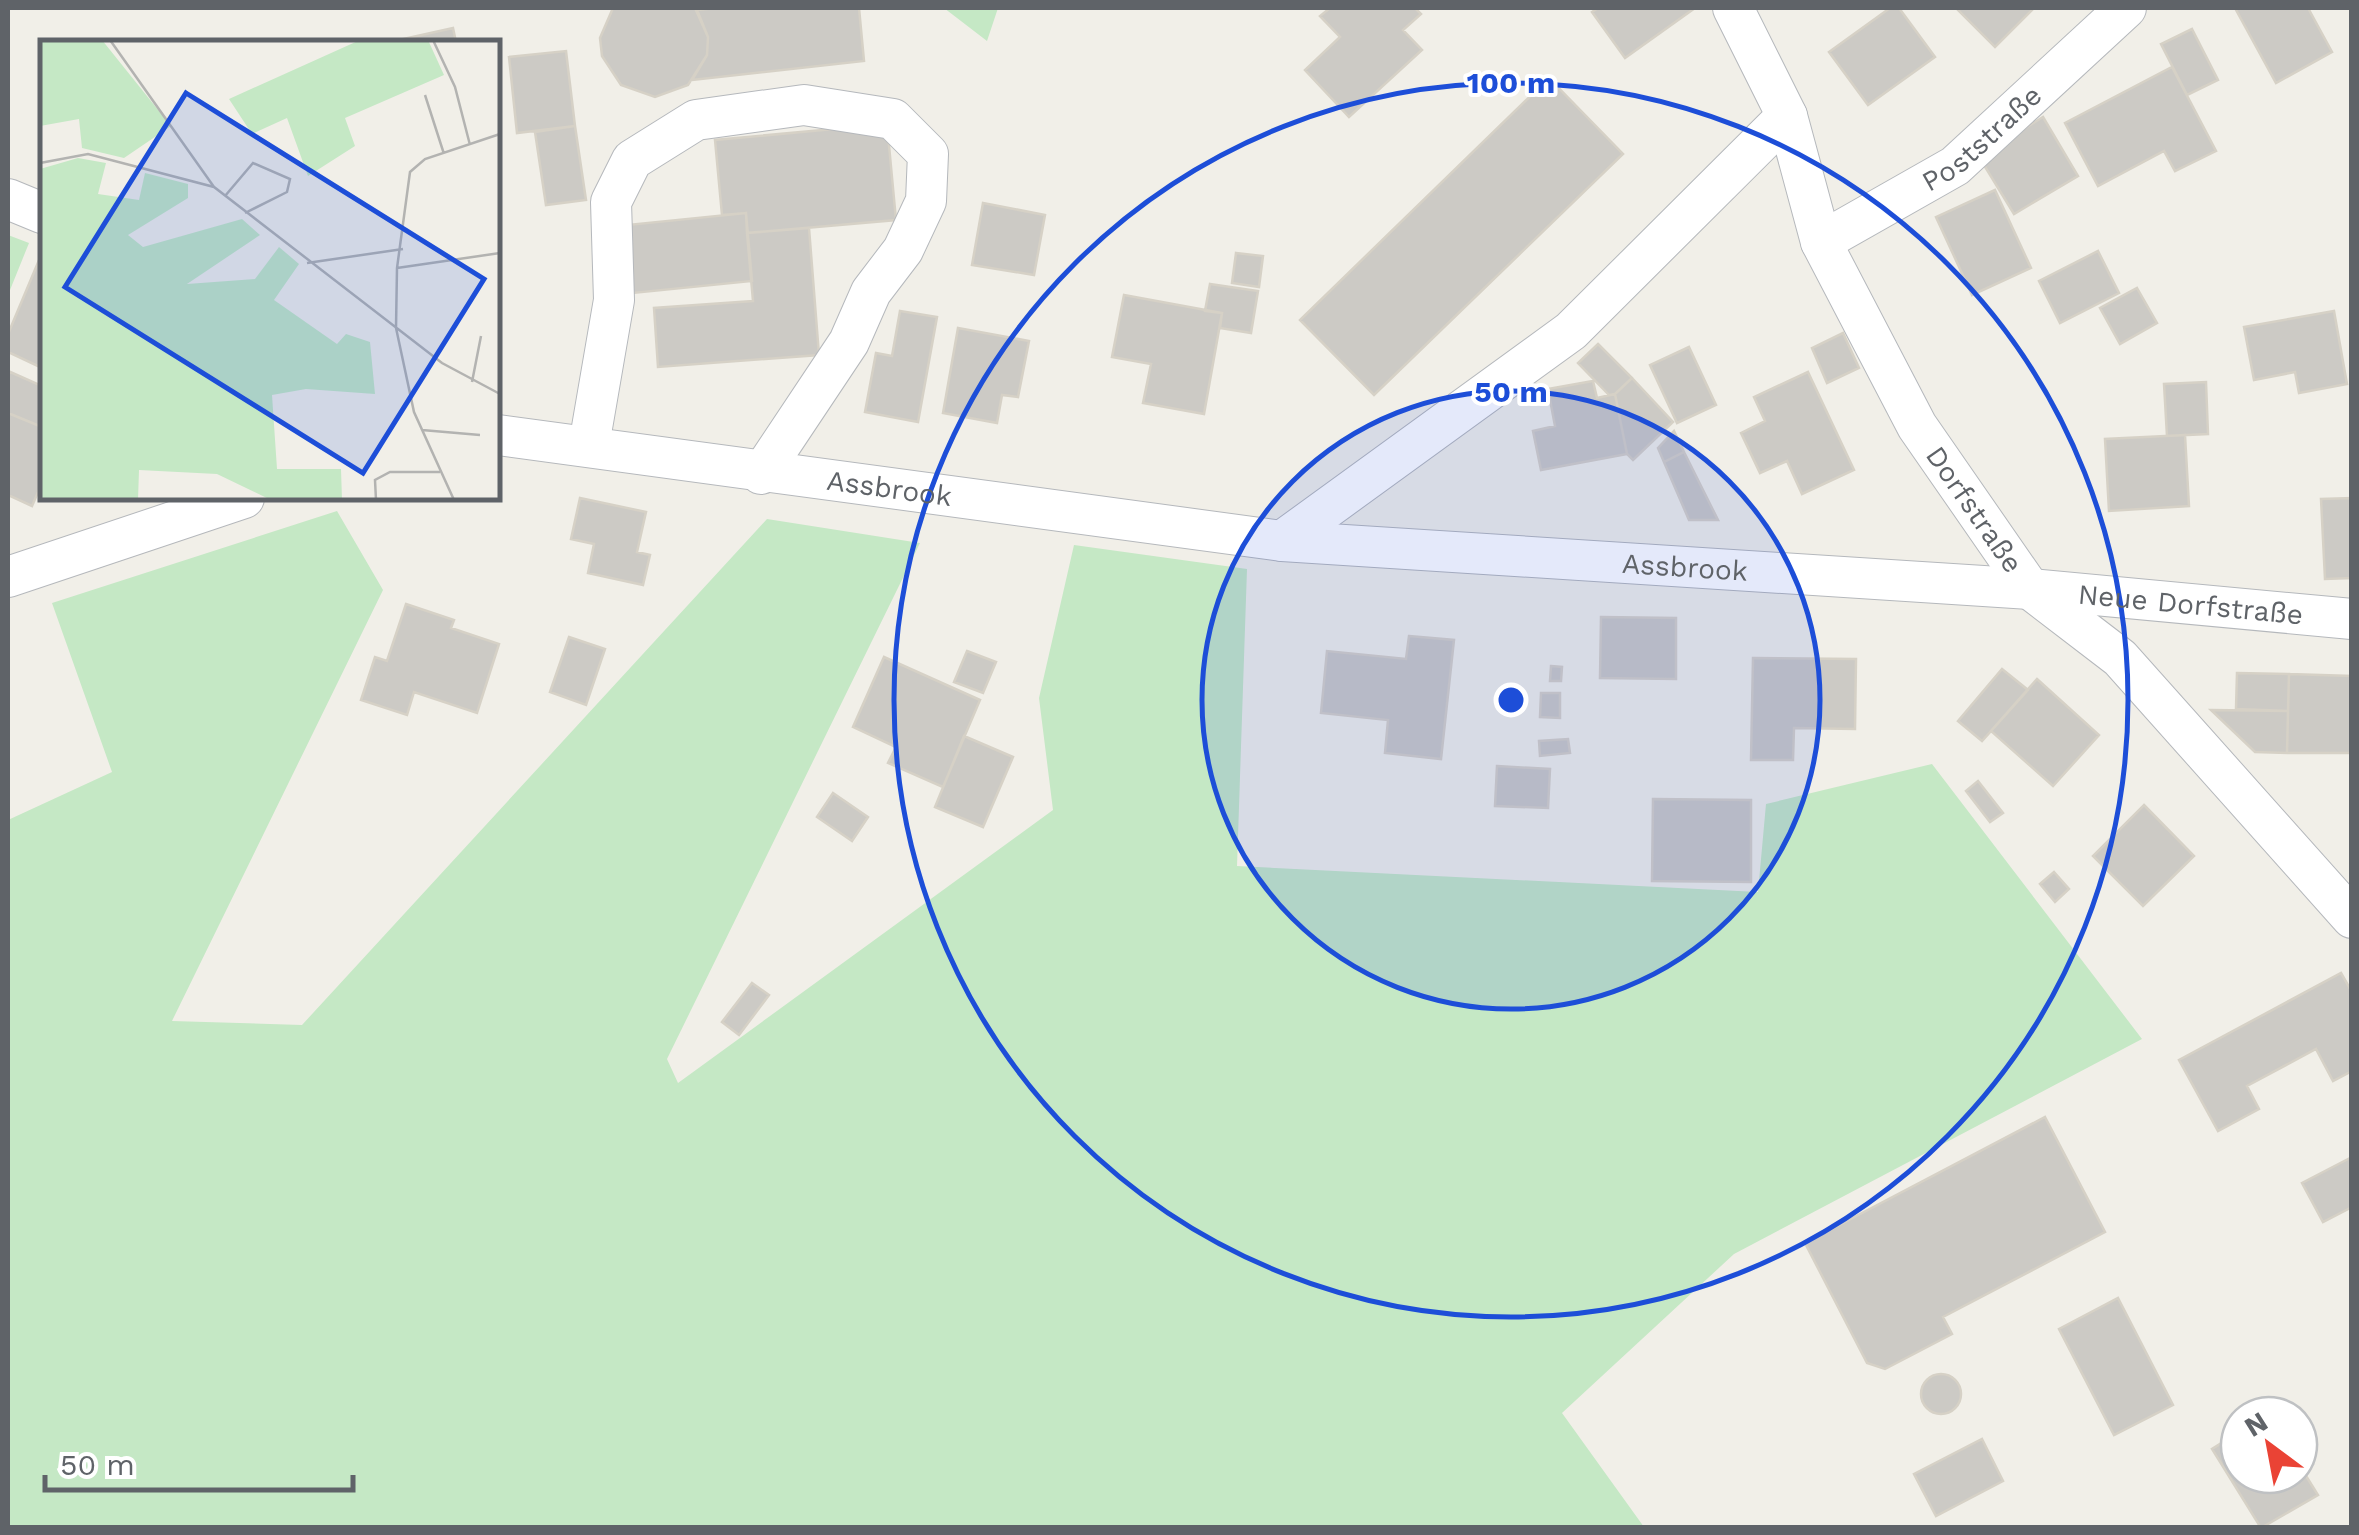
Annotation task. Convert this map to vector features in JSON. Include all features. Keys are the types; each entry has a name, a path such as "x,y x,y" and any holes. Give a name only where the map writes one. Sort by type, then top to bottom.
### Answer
{"street":[{"name":"Dorfstraße","path":"1733,8 1787,116 1821,242 1916,426 2030,589 2120,658 2352,918"},
{"name":"Poststraße","path":"1821,242 1955,166 2126,8"},
{"path":"589,445 614,300 611,202 632,160 696,120 743,111 804,104 893,118 928,154 926,201 903,250 871,292 850,342 761,474"},
{"path":"1282,541 1570,332 1787,116"},
{"path":"8,199 40,212"},
{"name":"Assbrook","path":"500,435 589,445 761,474 1282,541 2030,589"},
{"path":"8,577 238,500"},
{"name":"Neue Dorfstraße","path":"2030,589 2352,619"}],"green space":[{"path":"944,8 998,8 987,41"},
{"path":"8,235 29,243 8,295"},
{"path":"337,511 383,590 172,1021 302,1025 767,519 920,543 667,1059 678,1083 1053,810 1039,698 1074,545 1247,569 1237,866 1758,892 1766,804 1932,764 2142,1039 1734,1254 1562,1413 1644,1527 8,1527 8,820 112,772 52,603"}],"building":[{"path":"613,8 695,8 708,37 707,55 688,85 655,97 621,85 602,56 600,38"},
{"path":"859,8 864,61 692,80 707,55 708,37 697,10"},
{"path":"1330,8 1415,8 1421,14 1403,30 1422,50 1349,117 1305,70 1340,37 1320,16"},
{"path":"1598,8 1695,8 1625,58 1592,12"},
{"path":"1890,8 1899,8 1935,57 1868,105 1829,52"},
{"path":"1956,8 2034,8 1995,47"},
{"path":"2235,8 2308,8 2332,52 2276,83"},
{"path":"453,28 456,40 399,40"},
{"path":"2192,29 2218,80 2187,95 2161,44"},
{"path":"566,51 575,126 517,133 509,57"},
{"path":"2172,67 2216,151 2175,171 2164,151 2098,186 2065,123"},
{"path":"1549,78 1623,154 1374,395 1300,320"},
{"path":"2043,117 2078,176 2014,214 1979,157"},
{"path":"887,124 896,220 747,233 746,213 722,215 715,140"},
{"path":"575,126 586,200 546,205 535,132"},
{"path":"1995,190 2031,268 1972,295 1936,217"},
{"path":"983,203 1045,215 1034,275 972,265"},
{"path":"746,213 752,281 633,293 627,225"},
{"path":"809,228 819,355 658,367 654,308 753,301 747,233"},
{"path":"2098,251 2119,293 2060,323 2039,281"},
{"path":"1236,253 1263,256 1259,287 1232,283"},
{"path":"40,258 40,367 8,352 8,334"},
{"path":"1210,284 1258,291 1251,333 1220,328 1222,313 1205,311"},
{"path":"2137,288 2157,323 2120,344 2100,308"},
{"path":"1124,295 1222,313 1204,414 1143,403 1151,364 1112,357"},
{"path":"900,311 937,317 918,422 865,412 876,353 892,356"},
{"path":"2334,311 2347,384 2299,393 2295,372 2254,380 2244,327"},
{"path":"958,328 1029,341 1018,397 1002,395 997,423 943,413"},
{"path":"1843,333 1859,368 1827,383 1812,348"},
{"path":"1598,344 1632,378 1615,394 1609,395 1578,363"},
{"path":"1689,347 1716,405 1677,423 1650,365"},
{"path":"8,371 40,385 40,426 8,413"},
{"path":"1808,372 1854,470 1802,494 1787,461 1760,473 1741,433 1765,421 1754,397"},
{"path":"1632,378 1673,422 1633,460 1627,454 1615,394"},
{"path":"1593,381 1597,398 1615,394 1627,454 1541,470 1533,431 1555,426 1548,389"},
{"path":"2206,382 2208,434 2167,436 2164,384"},
{"path":"8,413 40,426 40,488 32,506 8,495"},
{"path":"1674,431 1684,452 1664,462 1658,448"},
{"path":"2185,435 2189,506 2109,511 2105,439"},
{"path":"1684,452 1718,520 1689,520 1664,462"},
{"path":"580,498 646,512 637,552 650,555 643,585 588,573 594,544 571,539"},
{"path":"2352,498 2352,578 2325,579 2321,499"},
{"path":"406,604 454,620 451,628 499,644 477,713 414,692 407,715 361,700 375,657 387,661"},
{"path":"1601,617 1676,618 1676,679 1600,678"},
{"path":"1409,636 1454,640 1441,759 1385,753 1388,720 1321,713 1327,651 1406,659"},
{"path":"569,637 605,649 586,705 550,692"},
{"path":"967,651 996,662 983,693 954,682"},
{"path":"884,657 980,700 943,787 888,763 896,747 853,727"},
{"path":"1753,658 1856,659 1855,729 1794,728 1793,760 1751,760"},
{"path":"1551,666 1562,667 1561,681 1550,681"},
{"path":"2002,669 2028,690 1982,741 1958,721"},
{"path":"2237,673 2289,674 2288,711 2236,709"},
{"path":"2289,674 2352,676 2352,753 2287,753"},
{"path":"2037,679 2099,735 2053,786 1991,731"},
{"path":"1541,693 1560,693 1560,718 1540,717"},
{"path":"2211,710 2288,711 2287,753 2255,752"},
{"path":"964,736 1013,757 983,827 935,807"},
{"path":"1568,739 1570,753 1540,756 1539,741"},
{"path":"1497,766 1550,769 1548,808 1495,806"},
{"path":"1978,781 2003,813 1990,822 1966,791"},
{"path":"833,793 868,817 852,841 817,817"},
{"path":"1653,799 1751,800 1751,882 1652,881"},
{"path":"2144,805 2194,856 2143,906 2093,856"},
{"path":"2054,872 2069,889 2055,902 2040,884"},
{"path":"2341,973 2352,992 2352,1071 2333,1081 2316,1049 2247,1086 2259,1109 2218,1131 2179,1060"},
{"path":"752,983 769,995 739,1035 722,1022"},
{"path":"2045,1117 2105,1232 1943,1317 1952,1334 1885,1369 1867,1363 1805,1243"},
{"path":"2352,1157 2352,1207 2323,1222 2302,1183"},
{"path":"2118,1298 2173,1405 2114,1435 2059,1329"},
{"path":"1941,1374 1955,1380 1961,1394 1955,1408 1941,1414 1927,1408 1921,1394 1927,1380"},
{"path":"1982,1439 2003,1481 1936,1516 1914,1474"},
{"path":"2241,1495 2318,1495 2261,1528"}]}
